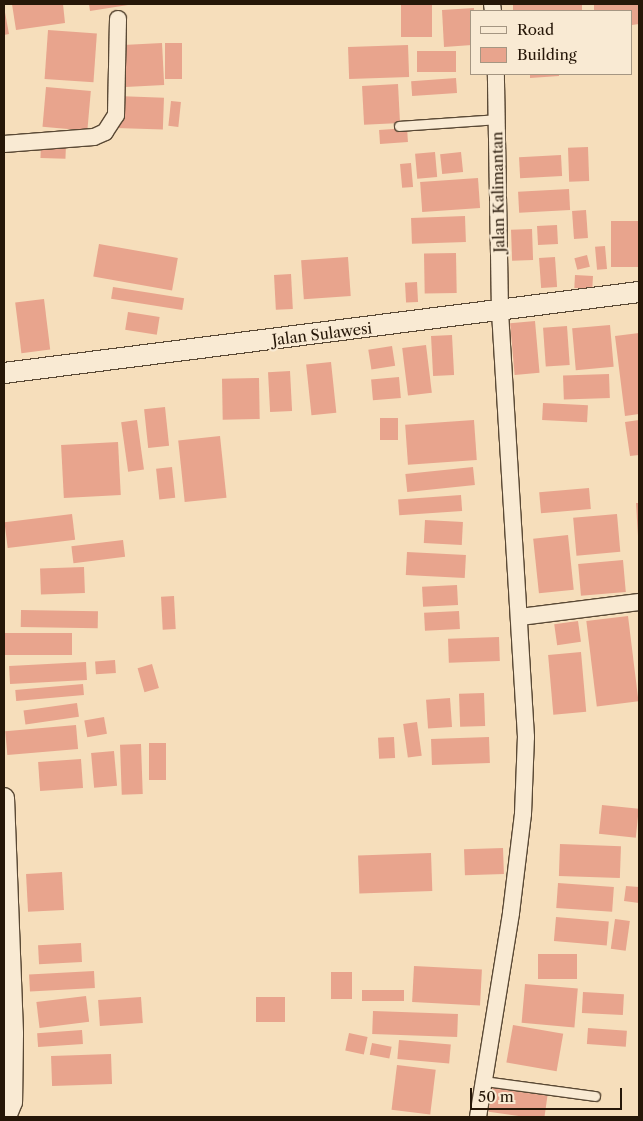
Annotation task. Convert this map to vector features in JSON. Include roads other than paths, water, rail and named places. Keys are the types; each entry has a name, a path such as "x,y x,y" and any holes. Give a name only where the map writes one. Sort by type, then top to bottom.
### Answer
{"street":[{"path":"4,144 94,137 105,132 116,115 118,19"},
{"name":"Jalan Kalimantan","path":"478,1117 512,913 524,814 526,737 500,311 496,75"},
{"name":"Jalan Sulawesi","path":"4,373 639,292"},
{"path":"520,617 639,602"},
{"path":"4,798 13,1034 12,1102 6,1117"}],"lane":[{"path":"399,126 498,119"},
{"path":"484,1081 595,1096"}]}
